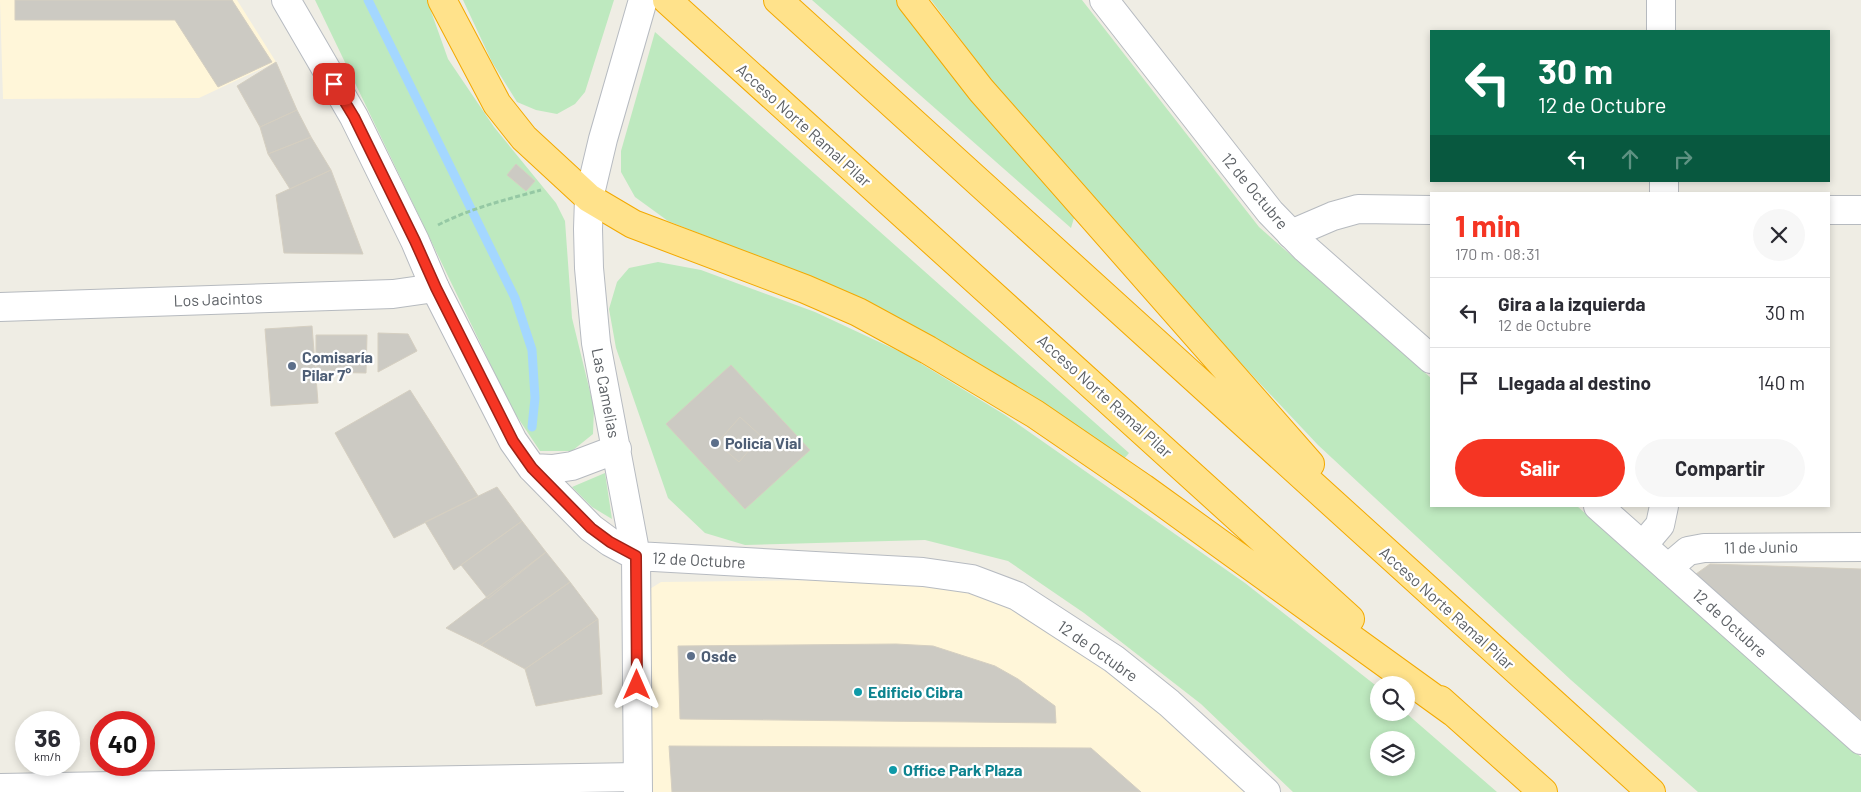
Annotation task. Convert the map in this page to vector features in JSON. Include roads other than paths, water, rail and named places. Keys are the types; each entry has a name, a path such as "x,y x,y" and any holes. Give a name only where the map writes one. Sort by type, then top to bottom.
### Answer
{"highway":[{"path":"442,0 497,104 524,138 588,198 633,224 805,289 858,312 928,350 1035,414 1143,488 1454,712"},
{"name":"Acceso Norte Ramal Pilar","path":"667,0 1543,792"},
{"name":"Acceso Norte Ramal Pilar","path":"778,0 1651,792"},
{"path":"911,0 981,90 1399,565"}],"street":[{"name":"12 de Octubre","path":"286,0 354,117 436,288 513,441 532,468 591,528 610,542 636,556 922,572 972,580 1017,596 1114,659 1169,703 1266,792"},
{"name":"Las Camelias","path":"638,784 636,556 596,344 589,268 588,198 642,0"},
{"name":"12 de Octubre","path":"1104,0 1270,212 1305,248 1430,358"},
{"path":"1661,0 1661,30"},
{"path":"1291,234 1333,216 1358,209 1430,210"},
{"path":"1830,210 1861,210"},
{"name":"Los Jacintos","path":"0,307 393,294 436,288"},
{"path":"532,468 552,469 572,466 617,449"},
{"name":"12 de Octubre","path":"1599,507 1861,740"},
{"path":"1643,546 1660,525 1664,507"},
{"name":"11 de Junio","path":"1668,568 1688,551 1704,548 1861,547"},
{"path":"0,788 638,784"}],"waterway":[{"path":"368,0 515,298 532,350 535,398 532,427"}],"place":[{"name":"Comisaría Pilar 7°","path":"292,366"},
{"name":"Policía Vial","path":"715,443"},
{"name":"Osde","path":"691,656"},
{"name":"Edificio Cibra","path":"858,692"},
{"name":"Office Park Plaza","path":"893,770"}]}
